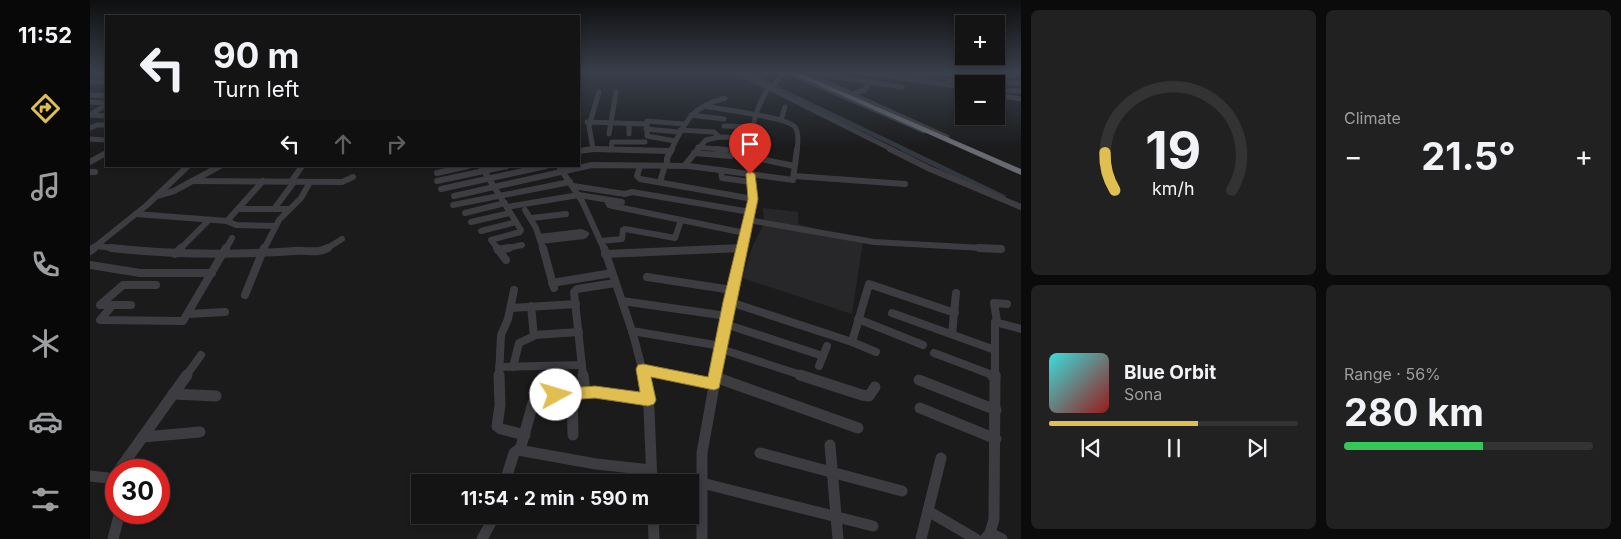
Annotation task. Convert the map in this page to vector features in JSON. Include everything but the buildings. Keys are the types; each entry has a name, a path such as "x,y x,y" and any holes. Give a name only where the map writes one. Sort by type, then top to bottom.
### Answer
{"highway":[{"path":"854,98 915,124"},
{"path":"857,98 1021,170"}],"street":[{"path":"97,102 104,98"},
{"path":"593,149 587,129 587,122 593,112 596,98"},
{"path":"609,134 615,98"},
{"path":"660,182 666,165 666,158 681,129 691,115 704,106 725,98"},
{"path":"702,539 702,453 732,290 753,199 751,178 752,127 762,98"},
{"path":"792,98 930,169 1021,207"},
{"path":"845,98 890,118 946,138"},
{"path":"861,98 946,138"},
{"path":"90,102 105,104"},
{"path":"90,115 105,105"},
{"path":"580,166 685,166 721,170 723,179 793,180 798,141 797,130 792,123 704,106"},
{"path":"781,120 785,107"},
{"path":"90,115 105,116"},
{"path":"691,115 724,119"},
{"path":"587,122 716,132 719,137"},
{"path":"629,124 629,134"},
{"path":"90,128 97,125 105,125"},
{"path":"647,126 646,134 648,137 675,141"},
{"path":"724,126 752,127"},
{"path":"580,129 587,129"},
{"path":"685,166 706,140 719,137 752,138"},
{"path":"90,139 105,140"},
{"path":"611,150 612,142 645,142"},
{"path":"580,150 671,151"},
{"path":"696,150 730,156 733,150"},
{"path":"90,162 105,154"},
{"path":"751,157 794,166"},
{"path":"640,166 637,177 753,199"},
{"path":"93,248 136,214 187,167"},
{"path":"155,197 168,193 218,167"},
{"path":"274,209 301,167"},
{"path":"437,173 464,167"},
{"path":"437,181 483,169 499,167"},
{"path":"441,189 541,167"},
{"path":"454,196 561,168 579,195 591,218 632,331 643,369 648,400 651,474"},
{"path":"483,169 500,194 520,232 491,240 506,260"},
{"path":"794,176 905,184"},
{"path":"192,181 342,182 353,177"},
{"path":"227,221 240,209 263,181"},
{"path":"245,295 261,254 281,216 301,198 310,182"},
{"path":"453,205 500,194 572,184 625,194 632,192 687,202 874,242 1001,249"},
{"path":"687,202 691,188"},
{"path":"465,213 507,208 579,195 622,202"},
{"path":"607,200 609,205 613,206 745,232"},
{"path":"471,222 507,208"},
{"path":"240,209 289,209"},
{"path":"526,210 532,218 540,239 553,286 612,273"},
{"path":"136,214 227,221 236,225 276,226"},
{"path":"532,218 566,214"},
{"path":"175,254 209,220"},
{"path":"600,241 622,239 623,230 625,229 675,238 681,220"},
{"path":"481,231 516,222"},
{"path":"581,232 586,234 584,236 540,239 581,232"},
{"path":"112,306 100,320 183,321 189,314 232,238"},
{"path":"93,248 175,254 261,254 301,250 318,252 342,239"},
{"path":"498,250 522,245"},
{"path":"605,254 742,248"},
{"path":"90,265 140,273 212,273"},
{"path":"647,277 732,290"},
{"path":"584,392 574,294 576,290 615,283"},
{"path":"852,342 869,284 955,313"},
{"path":"131,305 100,305 121,286 156,285"},
{"path":"514,290 508,319 501,335 498,427 525,436"},
{"path":"952,334 956,293"},
{"path":"622,301 726,320 823,356"},
{"path":"730,302 852,342 876,352"},
{"path":"1002,539 988,536 994,519 996,410 994,326 997,321 994,303 1007,304"},
{"path":"511,308 576,304"},
{"path":"531,306 534,335"},
{"path":"189,314 226,312"},
{"path":"892,313 995,350"},
{"path":"858,319 922,345"},
{"path":"997,321 1021,329"},
{"path":"632,331 721,348 862,395 870,396 875,387"},
{"path":"513,367 519,343 532,338 534,335 578,332"},
{"path":"819,366 828,346"},
{"path":"934,353 995,376"},
{"path":"127,459 201,354"},
{"path":"499,367 582,365"},
{"path":"643,369 715,381 858,428"},
{"path":"920,380 996,410"},
{"path":"520,450 535,399 584,392 648,400"},
{"path":"572,393 572,435"},
{"path":"173,394 216,396"},
{"path":"920,408 996,439"},
{"path":"142,437 200,432"},
{"path":"830,445 838,539"},
{"path":"507,474 514,453 520,450 587,463 651,470"},
{"path":"760,453 902,491"},
{"path":"921,539 940,458"},
{"path":"90,476 105,476"},
{"path":"702,483 873,526"},
{"path":"928,511 976,539"},
{"path":"113,539 117,524"},
{"path":"482,539 490,524"},
{"path":"653,524 654,539"}],"shaded area":[{"path":"763,208 798,212 798,224 863,241 852,314 742,278 753,245 764,224"}],"waterway":[{"path":"798,98 906,150"},
{"path":"903,149 1003,197"}],"route":[{"path":"556,395 595,392 648,400 643,369 714,384 753,199 750,174"}]}
